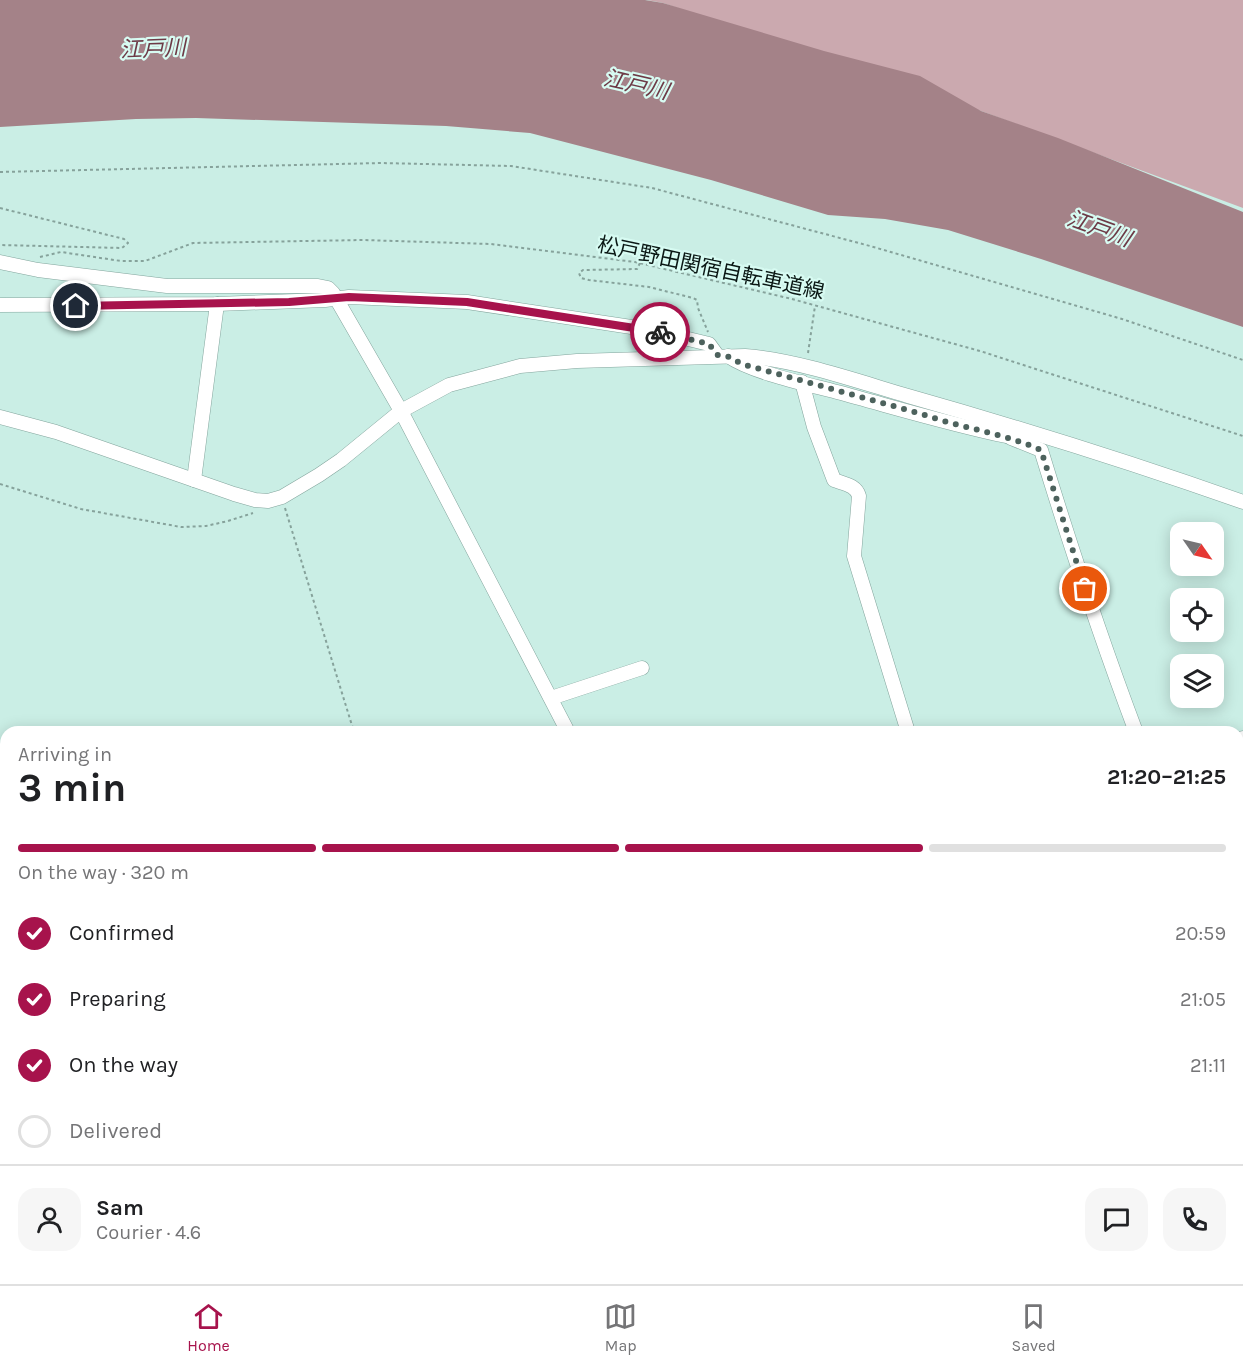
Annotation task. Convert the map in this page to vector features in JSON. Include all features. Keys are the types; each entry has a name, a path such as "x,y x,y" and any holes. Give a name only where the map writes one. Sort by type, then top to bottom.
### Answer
{"street":[{"path":"0,262 38,270 167,286 318,286 328,288 401,411 565,726"},
{"path":"0,305 216,304 349,297 467,302 651,330 706,343 722,356 742,364 949,423 1011,438 1041,450 1114,674 1134,726"},
{"path":"194,480 216,304"},
{"path":"0,417 56,432 255,500 268,501 282,497 326,470 401,411 449,385 520,366 577,361 722,356 760,357 986,418 1110,456 1243,502"},
{"path":"802,382 814,427 834,480 853,486 859,496 854,556 906,726"},
{"path":"986,418 1011,438"},
{"path":"1226,496 1243,512"},
{"path":"551,698 642,668"}],"path":[{"path":"0,172 381,163 511,166 663,191 870,246 1122,319 1243,360"},
{"path":"0,208 124,239 128,243 122,248 0,245"},
{"name":"松戸野田関宿自転車道線","path":"35,258 61,252 121,261 145,261 193,243 363,240 491,243 640,263 815,306 980,351 1243,436"},
{"path":"640,263 637,269 583,270 579,276 589,280 649,287 697,300 707,328 706,343"},
{"path":"807,368 815,306"},
{"path":"282,497 352,726"}],"shaded area":[{"path":"647,0 1243,0 1243,208 981,111 663,3"}],"water":[{"name":"江戸川","path":"0,0 645,0 663,3 824,51 920,76 981,111 1058,138 1243,212 1243,327 948,230 885,219 828,215 711,180 530,133 446,126 196,118 0,127"}],"way so far":[{"path":"660,332 709,344 717,355 727,356 742,364 949,423 1011,438 1041,450 1085,589"}],"route":[{"path":"76,306 289,302 349,297 467,302 660,332"}]}
